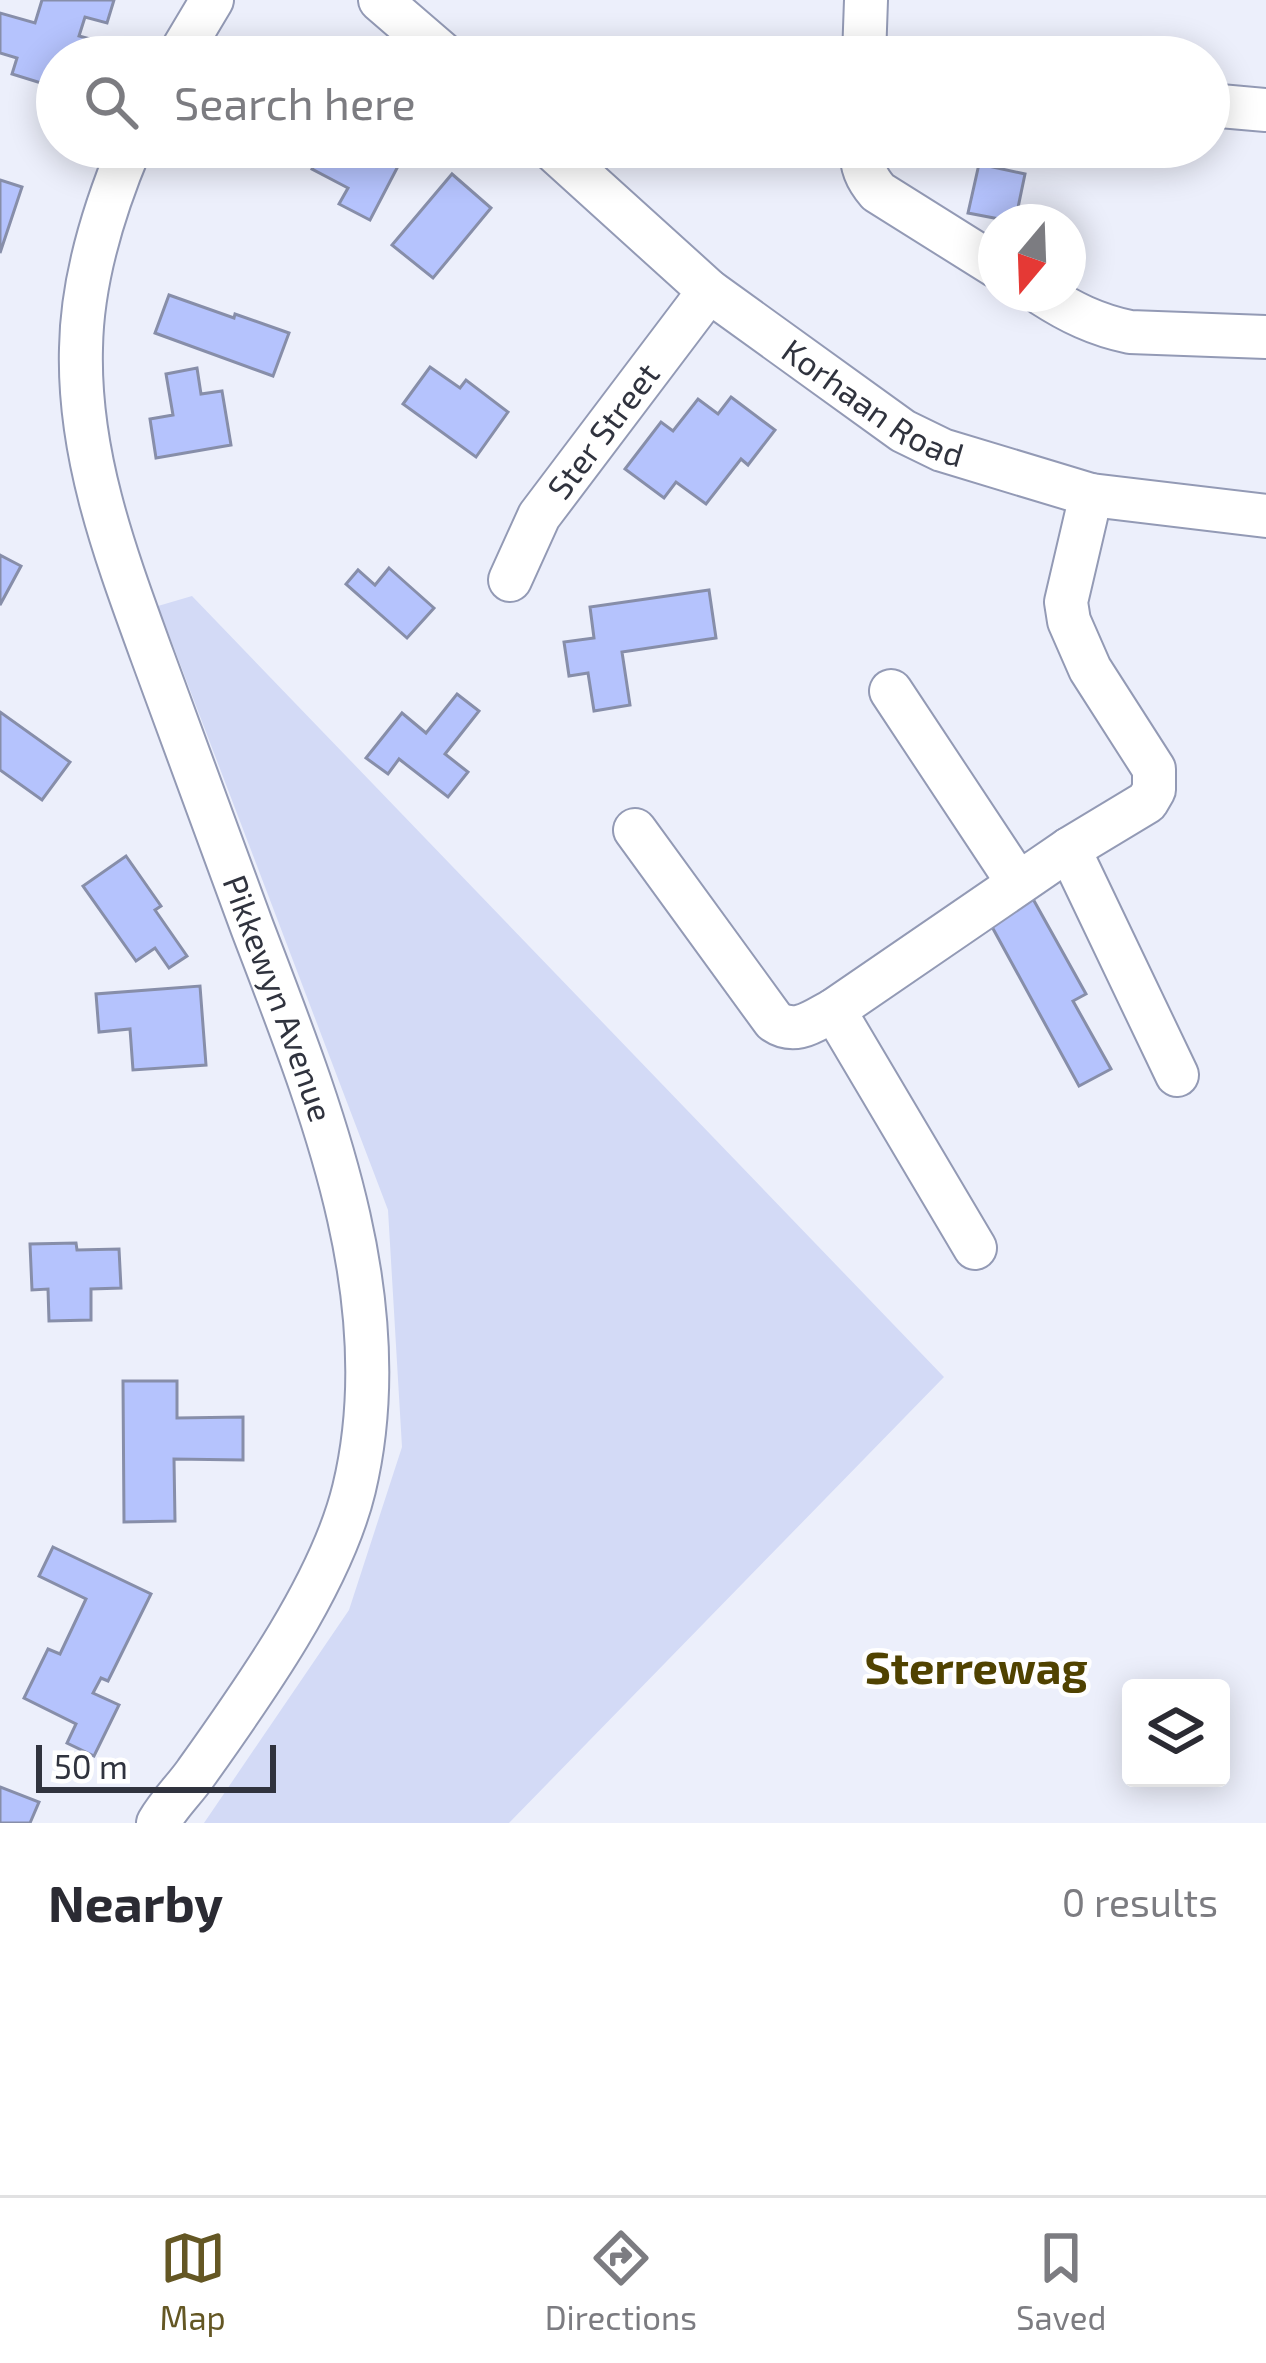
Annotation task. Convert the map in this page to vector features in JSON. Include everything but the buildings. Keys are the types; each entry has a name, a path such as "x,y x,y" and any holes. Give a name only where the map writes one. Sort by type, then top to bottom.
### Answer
{"street":[{"path":"191,36 212,0"},
{"path":"380,0 422,36"},
{"path":"865,36 866,0"},
{"path":"1230,107 1266,110"},
{"name":"Pikkewyn Avenue","path":"121,168 100,232 81,343 92,463 119,566 300,1053 341,1180 364,1307 366,1373 355,1485 340,1533 266,1671 158,1823"},
{"name":"Korhaan Road","path":"573,168 709,291 903,431 942,450 1091,496 1266,516"},
{"path":"864,168 878,192 978,255"},
{"name":"Ster Street","path":"510,580 539,516 709,291"},
{"path":"1070,312 1130,332 1266,337"},
{"path":"634,830 774,1021 784,1029 798,1029 834,1010 1069,849 1147,802 1154,769 1090,668 1069,622 1066,602 1091,496"},
{"path":"891,691 1018,883"},
{"path":"1069,849 1177,1075"},
{"path":"834,1010 975,1248"}],"shaded area":[{"path":"192,596 944,1377 509,1823 204,1823 349,1610 402,1447 388,1210 158,606"}],"district":[{"name":"Sterrewag","path":"976,1668"}]}
